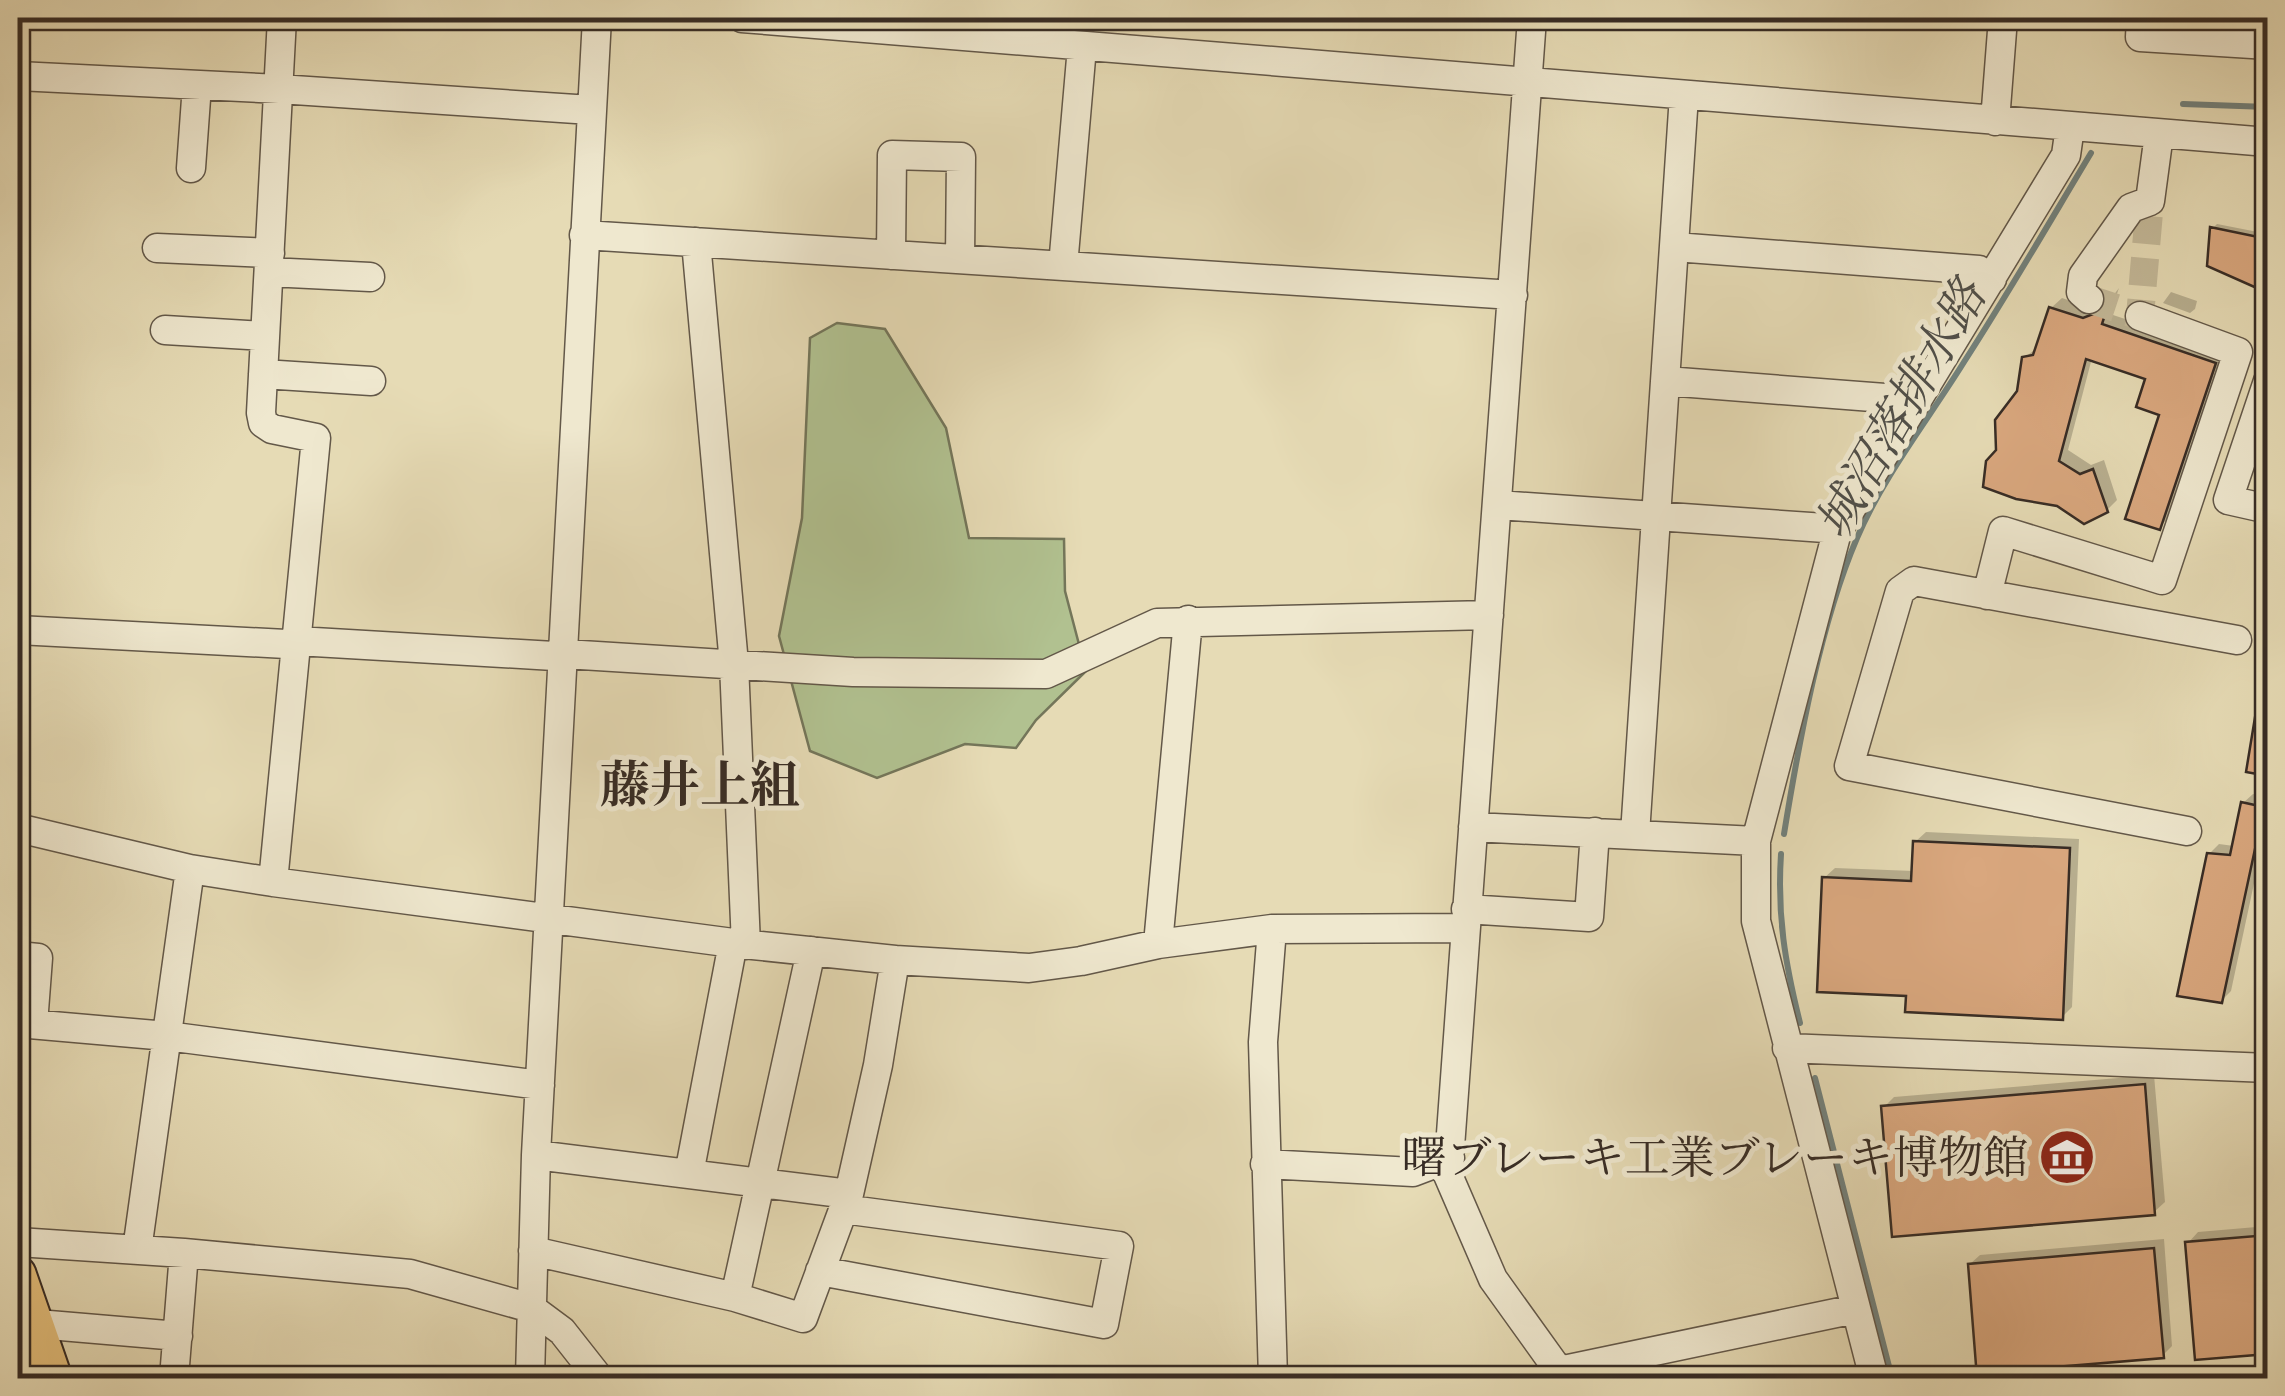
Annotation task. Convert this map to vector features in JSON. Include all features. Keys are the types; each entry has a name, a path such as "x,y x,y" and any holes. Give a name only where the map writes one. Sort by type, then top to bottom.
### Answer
{"main road":[{"path":"18,1274 54,1378"}],"street":[{"path":"273,882 316,438 272,430 263,424 282,18"},
{"path":"530,1378 536,1155 597,18"},
{"path":"742,18 2268,142"},
{"path":"1532,18 1448,1174 1493,1279 1559,1375 1855,1309"},
{"path":"1994,121 2002,18"},
{"path":"2141,18 2140,37 2268,44"},
{"path":"1063,266 1082,46"},
{"path":"18,76 591,110"},
{"path":"191,168 197,85"},
{"path":"1635,834 1684,95"},
{"path":"1874,1378 1756,921 1756,841 1836,532 2066,155 2070,127"},
{"path":"2089,299 2082,292 2082,276 2131,208 2150,200 2158,134"},
{"path":"891,254 892,155 961,157 960,259"},
{"path":"584,235 1512,295"},
{"path":"689,1174 739,944 734,664 696,242"},
{"path":"156,248 370,276"},
{"path":"1676,248 1979,270 1992,279"},
{"path":"1987,596 2003,531 2162,580 2238,352 2140,316"},
{"path":"165,330 265,336"},
{"path":"263,374 371,381"},
{"path":"1666,381 1898,399 1913,405"},
{"path":"2268,381 2228,500 2268,509"},
{"path":"1498,506 1825,528 1836,532"},
{"path":"2188,831 1849,766 1900,591 1914,582 2236,640"},
{"path":"18,630 565,654 854,672 1046,674 1157,624 1188,620 1490,615"},
{"path":"1158,944 1188,620"},
{"path":"1473,827 1756,841"},
{"path":"18,828 190,869 273,882 739,944 896,960 1030,968 1158,944 1272,929 1465,918 1589,917 1595,832"},
{"path":"137,1250 190,869"},
{"path":"1272,929 1263,1042 1273,1378"},
{"path":"735,1297 812,951"},
{"path":"18,956 38,958 25,1023 166,1036 540,1085"},
{"path":"533,1251 735,1297 803,1318 846,1202 878,1065 896,960"},
{"path":"1787,1048 2268,1068"},
{"path":"536,1155 762,1184 846,1202 1119,1246 1104,1324 820,1271"},
{"path":"1265,1164 1413,1172 1450,1158"},
{"path":"18,1242 410,1274 531,1308 562,1332 599,1378"},
{"path":"174,1378 184,1253"},
{"path":"37,1328 50,1325 178,1336"}],"green space":[{"path":"837,323 885,329 946,428 969,538 1064,539 1065,591 1086,671 1036,720 1016,748 965,744 877,778 810,751 779,636 802,518 810,338"}],"building":[{"path":"2210,227 2268,239 2268,293 2207,266"},
{"path":"2106,297 2110,299 2102,324 2216,363 2160,530 2125,519 2159,415 2136,407 2145,379 2086,359 2059,461 2080,474 2093,469 2108,512 2084,524 2057,506 2016,499 1983,487 1986,461 1996,450 1995,420 2017,391 2022,357 2033,355 2049,307 2083,318 2101,311"},
{"path":"2259,693 2268,694 2268,776 2246,772"},
{"path":"2241,802 2264,807 2222,1003 2177,996 2207,853 2230,855"},
{"path":"1913,841 2070,848 2063,1020 1905,1012 1906,996 1817,992 1822,877 1911,881"},
{"path":"2145,1084 2155,1215 1892,1237 1881,1106"},
{"path":"2268,1235 2268,1354 2195,1360 2185,1242"},
{"path":"2154,1248 2164,1358 2056,1367 2057,1378 1977,1378 1968,1264"}],"waterway":[{"name":"城沼落排水路","path":"2183,104 2268,107"},
{"name":"城沼落排水路","path":"1784,834 1822,645 1857,538 1893,470 2091,153"},
{"name":"城沼落排水路","path":"1781,854 1783,939 1800,1023"},
{"name":"城沼落排水路","path":"1815,1078 1892,1378"}],"tunnel":[{"path":"2089,299 2140,316 2150,201"}],"place":[{"name":"曙ブレーキ工業ブレーキ博物館","path":"2067,1157"}],"district":[{"name":"藤井上組","path":"700,784"}]}
